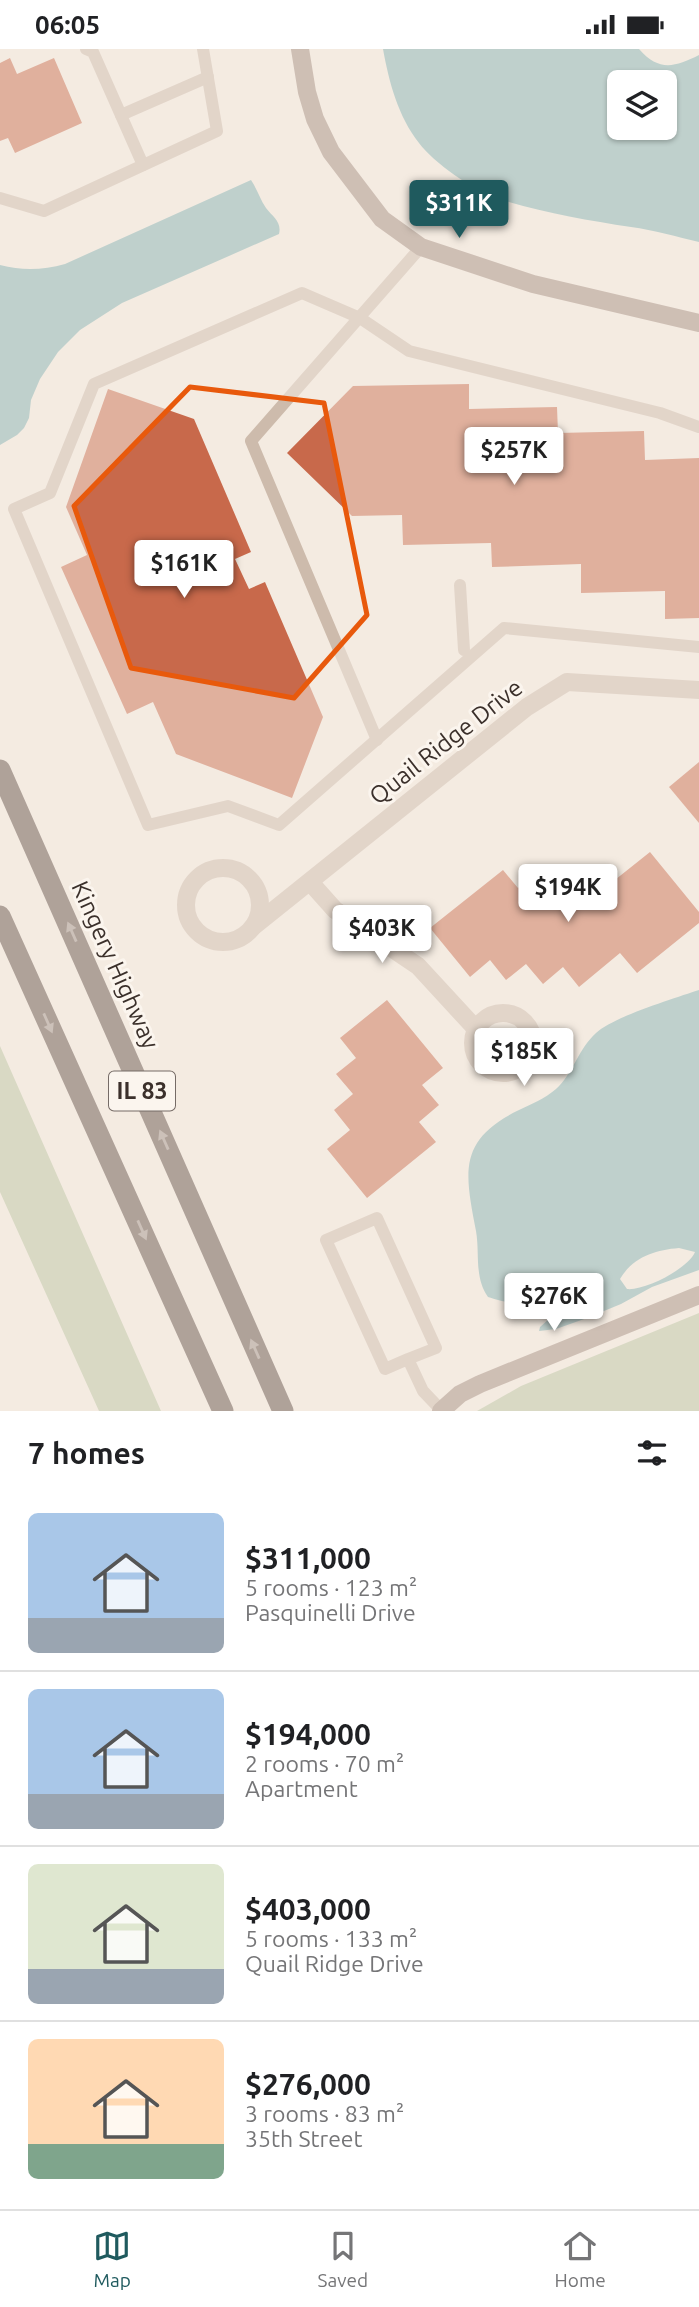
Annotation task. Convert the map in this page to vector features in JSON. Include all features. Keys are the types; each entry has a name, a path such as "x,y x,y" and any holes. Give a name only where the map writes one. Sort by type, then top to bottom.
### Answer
{"highway":[{"name":"Kingery Highway","path":"0,770 283,1411"},
{"name":"IL 83","path":"0,916 223,1411"}],"street":[{"path":"300,49 307,92 315,119 331,152 383,219 421,247 533,284 699,323"},
{"name":"Quail Ridge Drive","path":"254,926 259,915 257,889 239,871 213,869 193,884 186,906 188,917 202,936 224,942 246,935 527,707 567,682 699,689"},
{"path":"310,882 335,910 418,966 476,1029"},
{"path":"441,1411 460,1394 480,1384 699,1295"}],"lane":[{"path":"86,49 93,52 143,165"},
{"path":"0,198 44,211 217,131 204,49"},
{"path":"121,115 208,77"},
{"path":"377,740 251,441 421,247"},
{"path":"699,427 660,413 409,351 360,318 302,293 94,384 50,493 14,509 148,825 228,806 279,825 504,628 699,646"},
{"path":"460,585 464,650"},
{"path":"377,1218 436,1348 408,1359 385,1369 326,1240 377,1218"},
{"path":"408,1359 423,1391 441,1411"}],"highlighted area":[{"path":"190,387 324,403 367,615 294,698 131,668 74,506"}],"green space":[{"path":"0,1046 161,1411 99,1411 0,1192"},
{"path":"699,1313 699,1411 477,1411 521,1386"}],"water":[{"path":"383,49 639,49 653,61 668,65 699,55 699,242 546,211 496,198 477,189 425,151 412,133 391,86"},
{"path":"251,180 266,208 278,223 279,234 122,303 80,330 58,352 40,379 24,428 0,445 0,265 33,269 65,264"},
{"path":"699,990 699,1270 652,1287 587,1318 556,1329 539,1331 550,1318 578,1311 585,1301 583,1296 573,1295 510,1302 488,1297 479,1273 469,1192 468,1175 475,1146 499,1121 556,1089 590,1039 604,1027 630,1014","holes":["679,1248 695,1252 691,1259 675,1272 644,1286 627,1289 620,1279 631,1265 653,1253"]}],"building":[{"path":"10,58 17,74 54,58 82,123 15,153 8,138 0,141 0,63"},
{"path":"469,384 469,409 557,407 558,433 644,431 645,460 699,458 699,618 665,619 665,591 581,593 581,564 492,567 491,543 403,545 402,515 352,516 287,453 353,386"},
{"path":"108,389 194,419 251,552 235,559 249,589 265,582 323,717 292,798 176,754 153,702 127,714 61,567 87,555 66,507"},
{"path":"699,762 699,823 669,787"},
{"path":"650,852 699,912 699,923 637,973 620,953 579,987 563,967 543,984 526,964 506,980 490,960 470,977 430,928 503,870 518,888 538,872 555,893 573,878 591,899"},
{"path":"387,1000 443,1068 422,1085 439,1105 419,1122 436,1142 367,1198 327,1149 350,1130 334,1110 353,1094 336,1074 356,1058 340,1038"}]}
